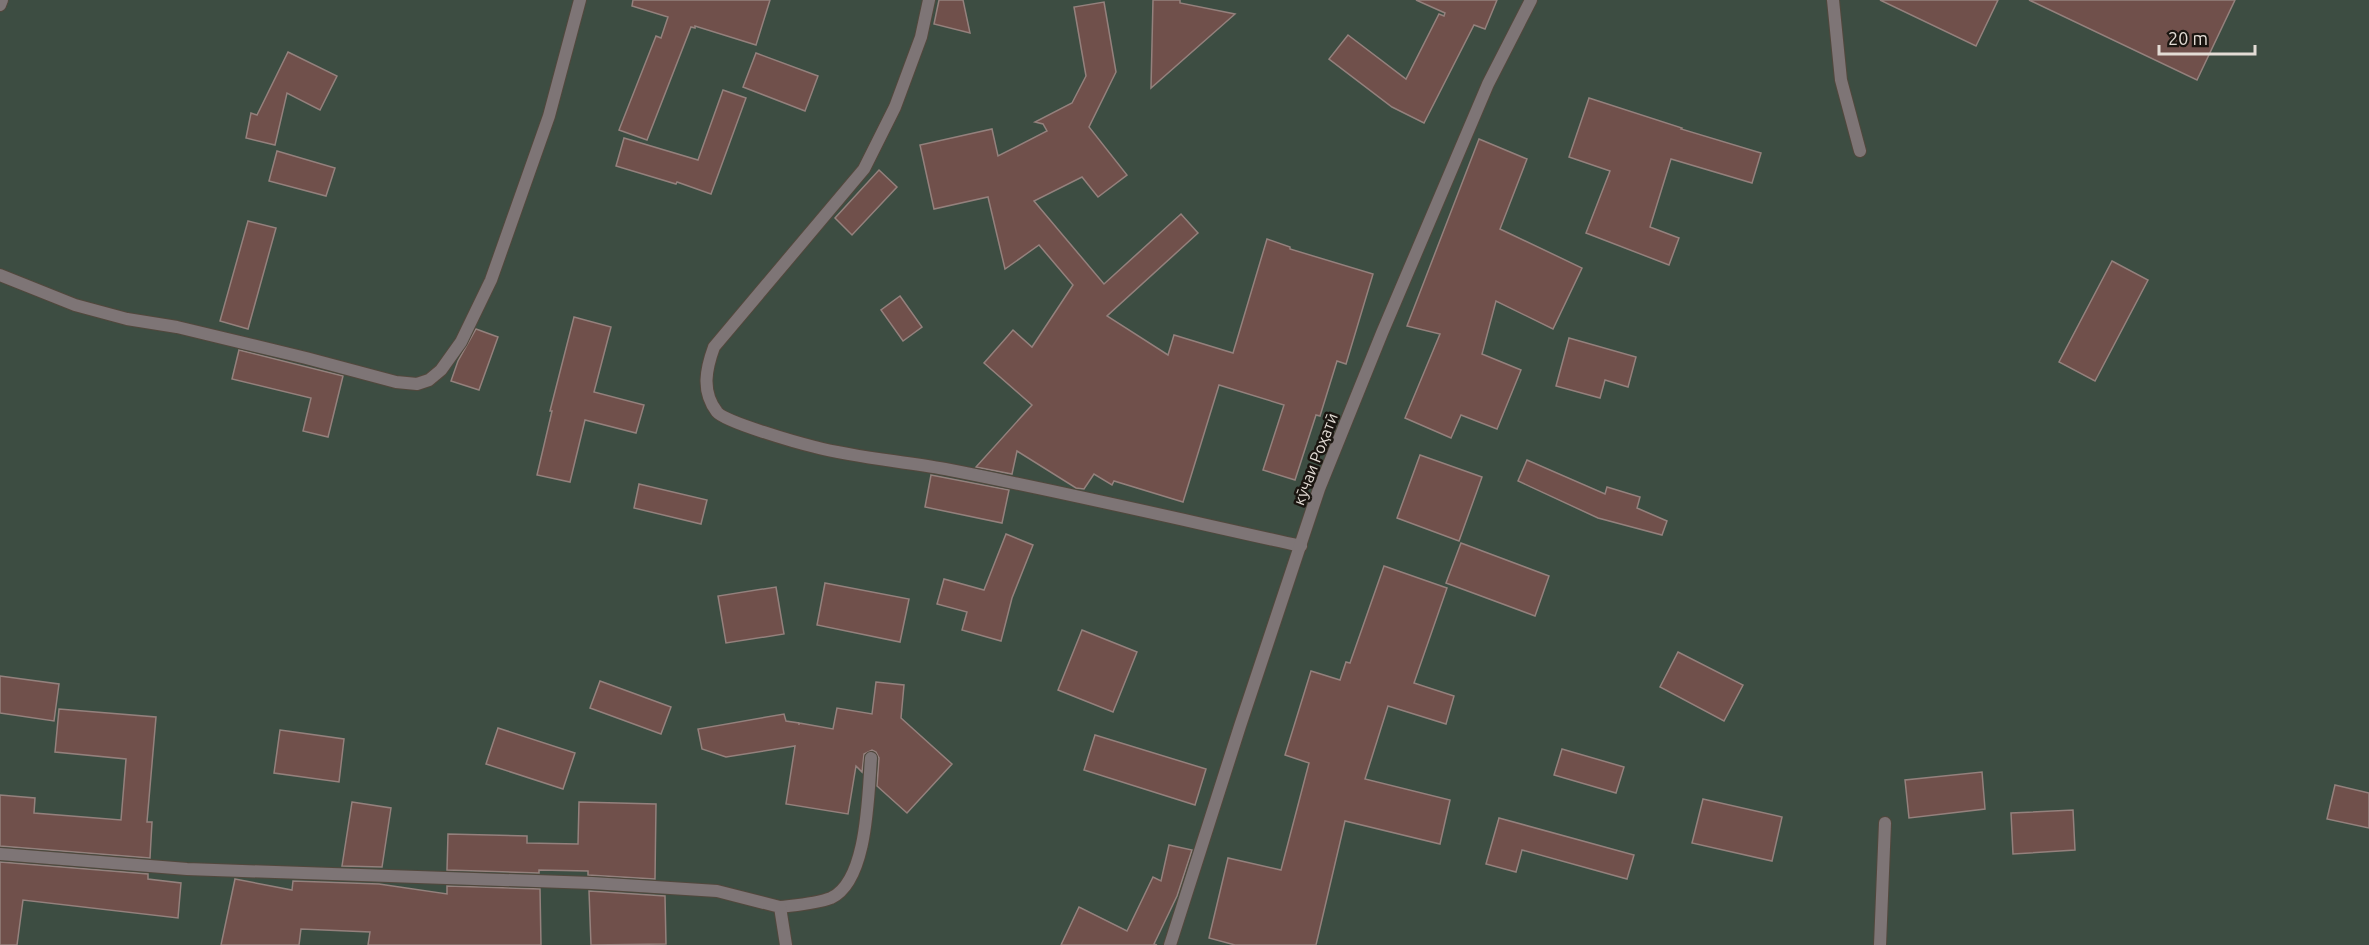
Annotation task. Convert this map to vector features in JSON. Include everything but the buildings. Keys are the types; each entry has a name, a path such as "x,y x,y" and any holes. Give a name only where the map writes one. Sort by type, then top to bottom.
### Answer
{"street":[{"path":"0,5 2,0"},
{"path":"0,275 75,305 127,319 188,330 396,382 417,384 429,380 441,370 461,342 491,280 549,116 580,0"},
{"path":"929,0 921,37 895,107 864,169 714,347 706,370 707,393 718,413 741,424 815,448 955,471 1301,546"},
{"name":"кӯчаи Роҳатӣ","path":"1170,945 1239,726 1319,489 1488,84 1531,0"},
{"path":"1833,0 1841,80 1860,151"},
{"path":"0,854 187,869 592,883 717,891 780,907 832,897 842,891 850,879 864,831 871,758"},
{"path":"1880,945 1885,823"},
{"path":"780,907 786,945"}],"green space":[{"path":"0,0 2369,0 2369,945 0,945"}]}
